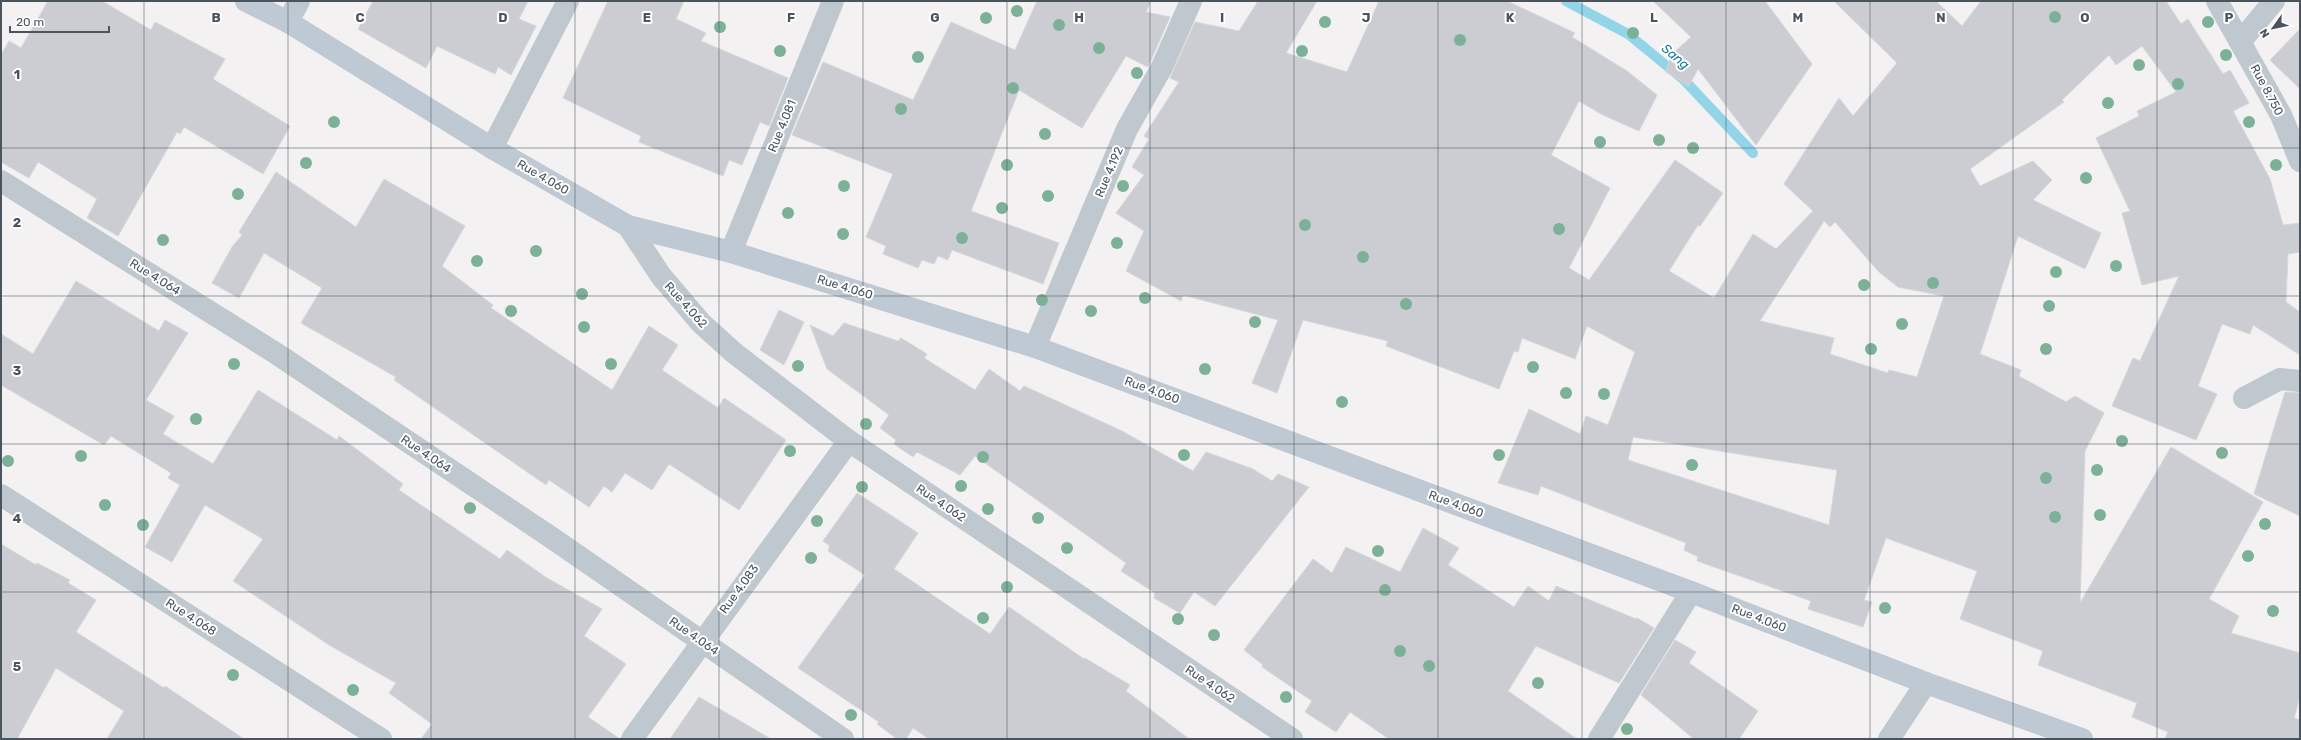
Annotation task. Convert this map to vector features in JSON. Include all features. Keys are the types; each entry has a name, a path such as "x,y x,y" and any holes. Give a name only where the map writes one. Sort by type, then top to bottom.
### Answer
{"street":[{"name":"Rue 4.060","path":"246,1 288,22 492,148 628,226 731,252 1035,347 1691,592 1926,683 2082,739"},
{"path":"288,22 299,1"},
{"path":"492,148 568,1"},
{"name":"Rue 4.081","path":"731,252 833,1"},
{"name":"Rue 4.192","path":"1035,347 1127,129 1162,67 1190,1"},
{"name":"Rue 8.750","path":"2217,1 2241,41 2281,115 2300,161"},
{"path":"2241,41 2274,1"},
{"name":"Rue 4.064","path":"1,181 277,354 559,543 844,739"},
{"name":"Rue 4.062","path":"628,226 661,276 701,323 733,352 849,441 1292,739"},
{"path":"2244,398 2280,379 2300,381"},
{"name":"Rue 4.083","path":"632,739 701,641 849,441"},
{"name":"Rue 4.068","path":"1,495 382,739"},
{"path":"1600,739 1691,592"},
{"path":"1889,739 1926,683"}],"building":[{"path":"48,1 102,1 151,30 155,22 225,59 213,79 290,126 263,174 184,127 180,134 177,132 118,236 87,218 97,199 38,162 29,178 1,162 1,55 9,41 21,48"},
{"path":"373,1 528,1 519,19 536,26 511,75 498,67 495,74 437,46 426,68 358,29"},
{"path":"608,1 684,1 676,19 706,33 701,41 788,78 769,126 760,122 742,165 729,160 723,176 639,142 641,136 563,98"},
{"path":"1037,1 1151,1 1146,12 1170,17 1148,67 1126,56 1082,128 1019,90 971,211 1059,243 1043,284 952,250 948,260 938,256 934,264 922,260 918,268 883,254 886,246 866,237 893,174 792,135 823,62 913,100 951,22 1015,50"},
{"path":"1258,1 1317,1 1286,53 1347,72 1379,1 1507,1 1575,33 1572,37 1627,71 1657,95 1639,131 1603,115 1579,101 1551,155 1610,188 1569,268 1589,280 1675,160 1723,193 1700,226 1698,225 1669,271 1714,298 1753,234 1776,249 1813,211 1784,184 1839,98 1853,116 1897,63 1834,1 1936,1 1962,26 1981,1 2166,1 2181,24 2188,19 2223,74 2230,70 2249,103 2233,111 2270,179 2283,225 2300,223 2300,252 2288,254 2286,302 2300,312 2300,355 2253,325 2250,334 2222,324 2198,386 2217,394 2196,440 2112,406 2133,358 2140,361 2179,276 2142,285 2122,213 2130,211 2096,138 2139,116 2137,111 2176,92 2142,46 2116,65 2109,55 2062,100 2064,102 1970,169 1980,186 2033,161 2052,180 2033,200 2101,233 2085,269 2018,236 1980,354 2021,370 2019,376 2066,402 2075,396 2104,413 2085,451 2080,603 2171,447 2263,502 2209,599 2239,616 2231,633 2300,653 2300,697 2294,718 2300,720 2300,739 2165,739 2168,732 2132,717 2137,703 2038,665 2043,651 1960,619 1977,571 1886,538 1864,600 1872,602 1863,627 1808,609 1811,601 1697,561 1698,557 1684,550 1686,543 1541,486 1538,495 1498,483 1529,409 1580,434 1586,416 1608,425 1635,352 1587,326 1575,359 1522,338 1518,352 1514,351 1499,389 1386,346 1388,341 1303,320 1277,393 1252,383 1278,320 1183,295 1181,301 1126,271 1144,231 1116,213 1144,175 1132,167 1149,139 1144,136 1179,82 1170,78 1195,22 1239,31","holes":["1824,221 1830,227 1835,222 1879,272 1898,287 1944,296 1917,377 1889,370 1888,373 1830,354 1834,338 1760,321","1633,437 1837,470 1829,525 1628,460"]},
{"path":"1653,1 1765,1 1812,64 1756,145 1698,69 1689,86 1666,72 1671,55 1691,37"},
{"path":"2300,29 2300,89 2270,60"},
{"path":"276,172 356,227 384,179 465,226 442,266 493,305 491,308 612,390 649,326 678,345 662,370 718,408 724,398 786,440 739,510 669,464 652,490 625,473 612,492 604,486 589,507 549,480 546,485 394,380 396,377 301,323 322,288 264,253 239,298 212,283 232,247 242,235 239,232"},
{"path":"76,281 159,331 165,320 188,333 146,400 174,416 163,434 213,464 258,390 337,440 339,436 403,484 399,490 500,559 507,550 547,578 602,609 584,636 626,664 588,717 620,739 421,739 432,724 389,693 396,683 329,645 233,581 263,539 205,505 172,562 145,547 180,485 168,478 171,473 111,436 104,445 1,385 1,334 33,354"},
{"path":"779,310 804,322 784,365 760,350"},
{"path":"844,323 898,341 901,338 927,354 924,358 975,390 989,369 1020,391 1024,386 1122,431 1193,471 1206,452 1253,469 1272,481 1278,474 1309,487 1215,606 1194,592 1180,613 1154,598 1155,593 1121,571 1126,563 975,456 960,475 917,452 913,457 894,444 896,440 880,428 889,415 827,369 810,325 833,336"},
{"path":"2285,392 2300,393 2300,516 2254,494"},
{"path":"857,493 918,533 894,569 990,634 1009,607 1084,659 1085,658 1130,685 1126,691 1189,739 929,739 913,728 906,739 897,739 877,724 879,722 798,668 865,575 828,551 830,546 823,541"},
{"path":"1423,528 1459,548 1448,565 1514,607 1528,586 1549,601 1556,586 1636,619 1637,618 1654,628 1619,683 1536,646 1508,691 1577,739 1389,739 1350,712 1336,732 1305,712 1312,701 1262,667 1263,665 1244,650 1313,559 1332,573 1346,547 1400,572"},
{"path":"1,544 36,565 37,563 70,580 68,583 96,600 76,632 164,688 165,686 244,739 107,739 124,711 56,668 17,739 1,739"},
{"path":"1675,640 1696,652 1689,663 1758,711 1739,739 1694,739 1641,695"},
{"path":"699,697 771,739 670,739"}],"waterway":[{"name":"Sang","path":"1566,1 1628,34 1684,80 1753,153"}]}
